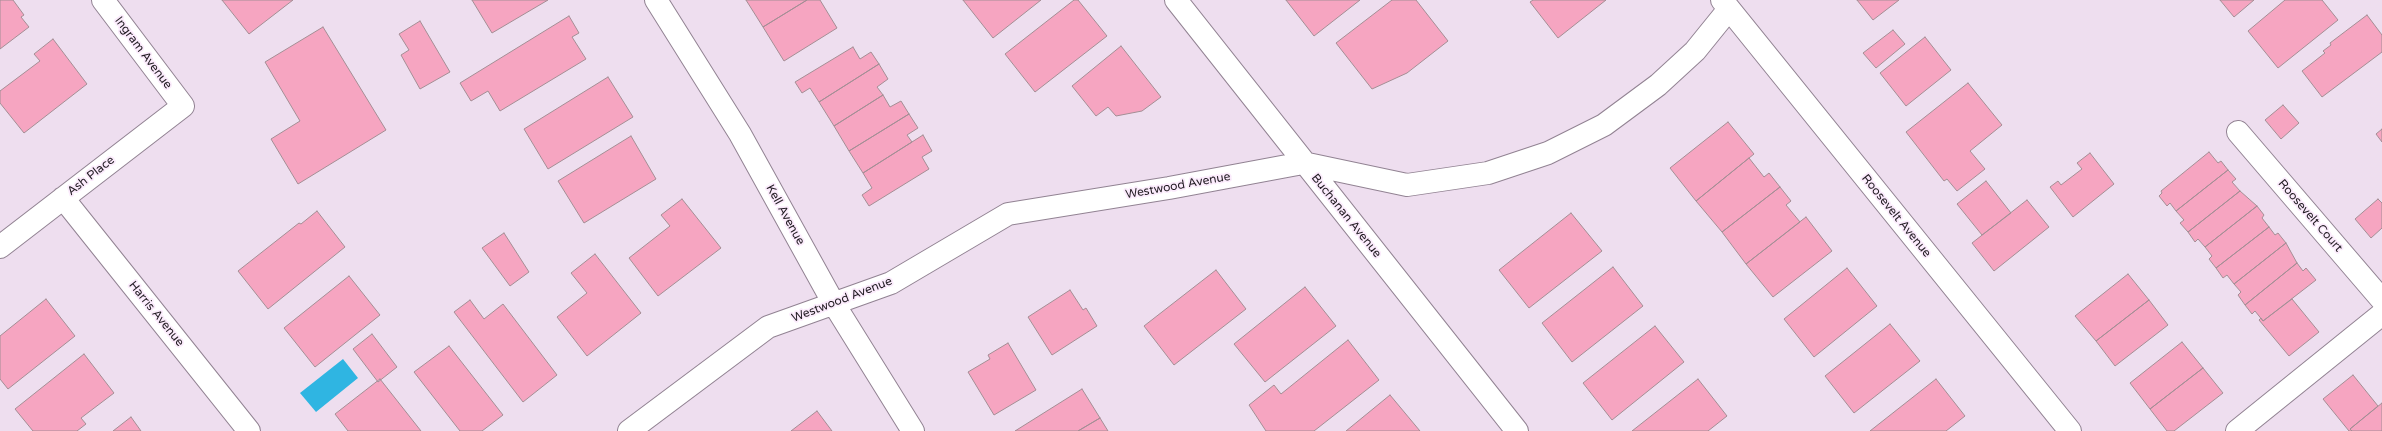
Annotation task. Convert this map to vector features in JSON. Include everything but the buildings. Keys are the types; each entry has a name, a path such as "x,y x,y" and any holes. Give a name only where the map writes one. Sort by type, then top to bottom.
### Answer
{"street":[{"name":"Ingram Avenue","path":"104,0 182,106"},
{"name":"Kell Avenue","path":"656,0 740,134 834,304 913,431"},
{"name":"Buchanan Avenue","path":"1176,0 1517,431"},
{"name":"Westwood Avenue","path":"629,431 768,327 891,283 1008,214 1169,188 1304,163 1407,184 1488,173 1548,153 1604,125 1658,85 1695,51 1726,5"},
{"name":"Roosevelt Avenue","path":"1726,5 2070,431"},
{"name":"Ash Place","path":"0,247 182,106"},
{"name":"Roosevelt Court","path":"2238,132 2382,300"},
{"name":"Harris Avenue","path":"63,198 249,431"},
{"path":"2237,431 2382,314"}],"water":[{"path":"343,359 358,378 316,412 300,393"}]}
